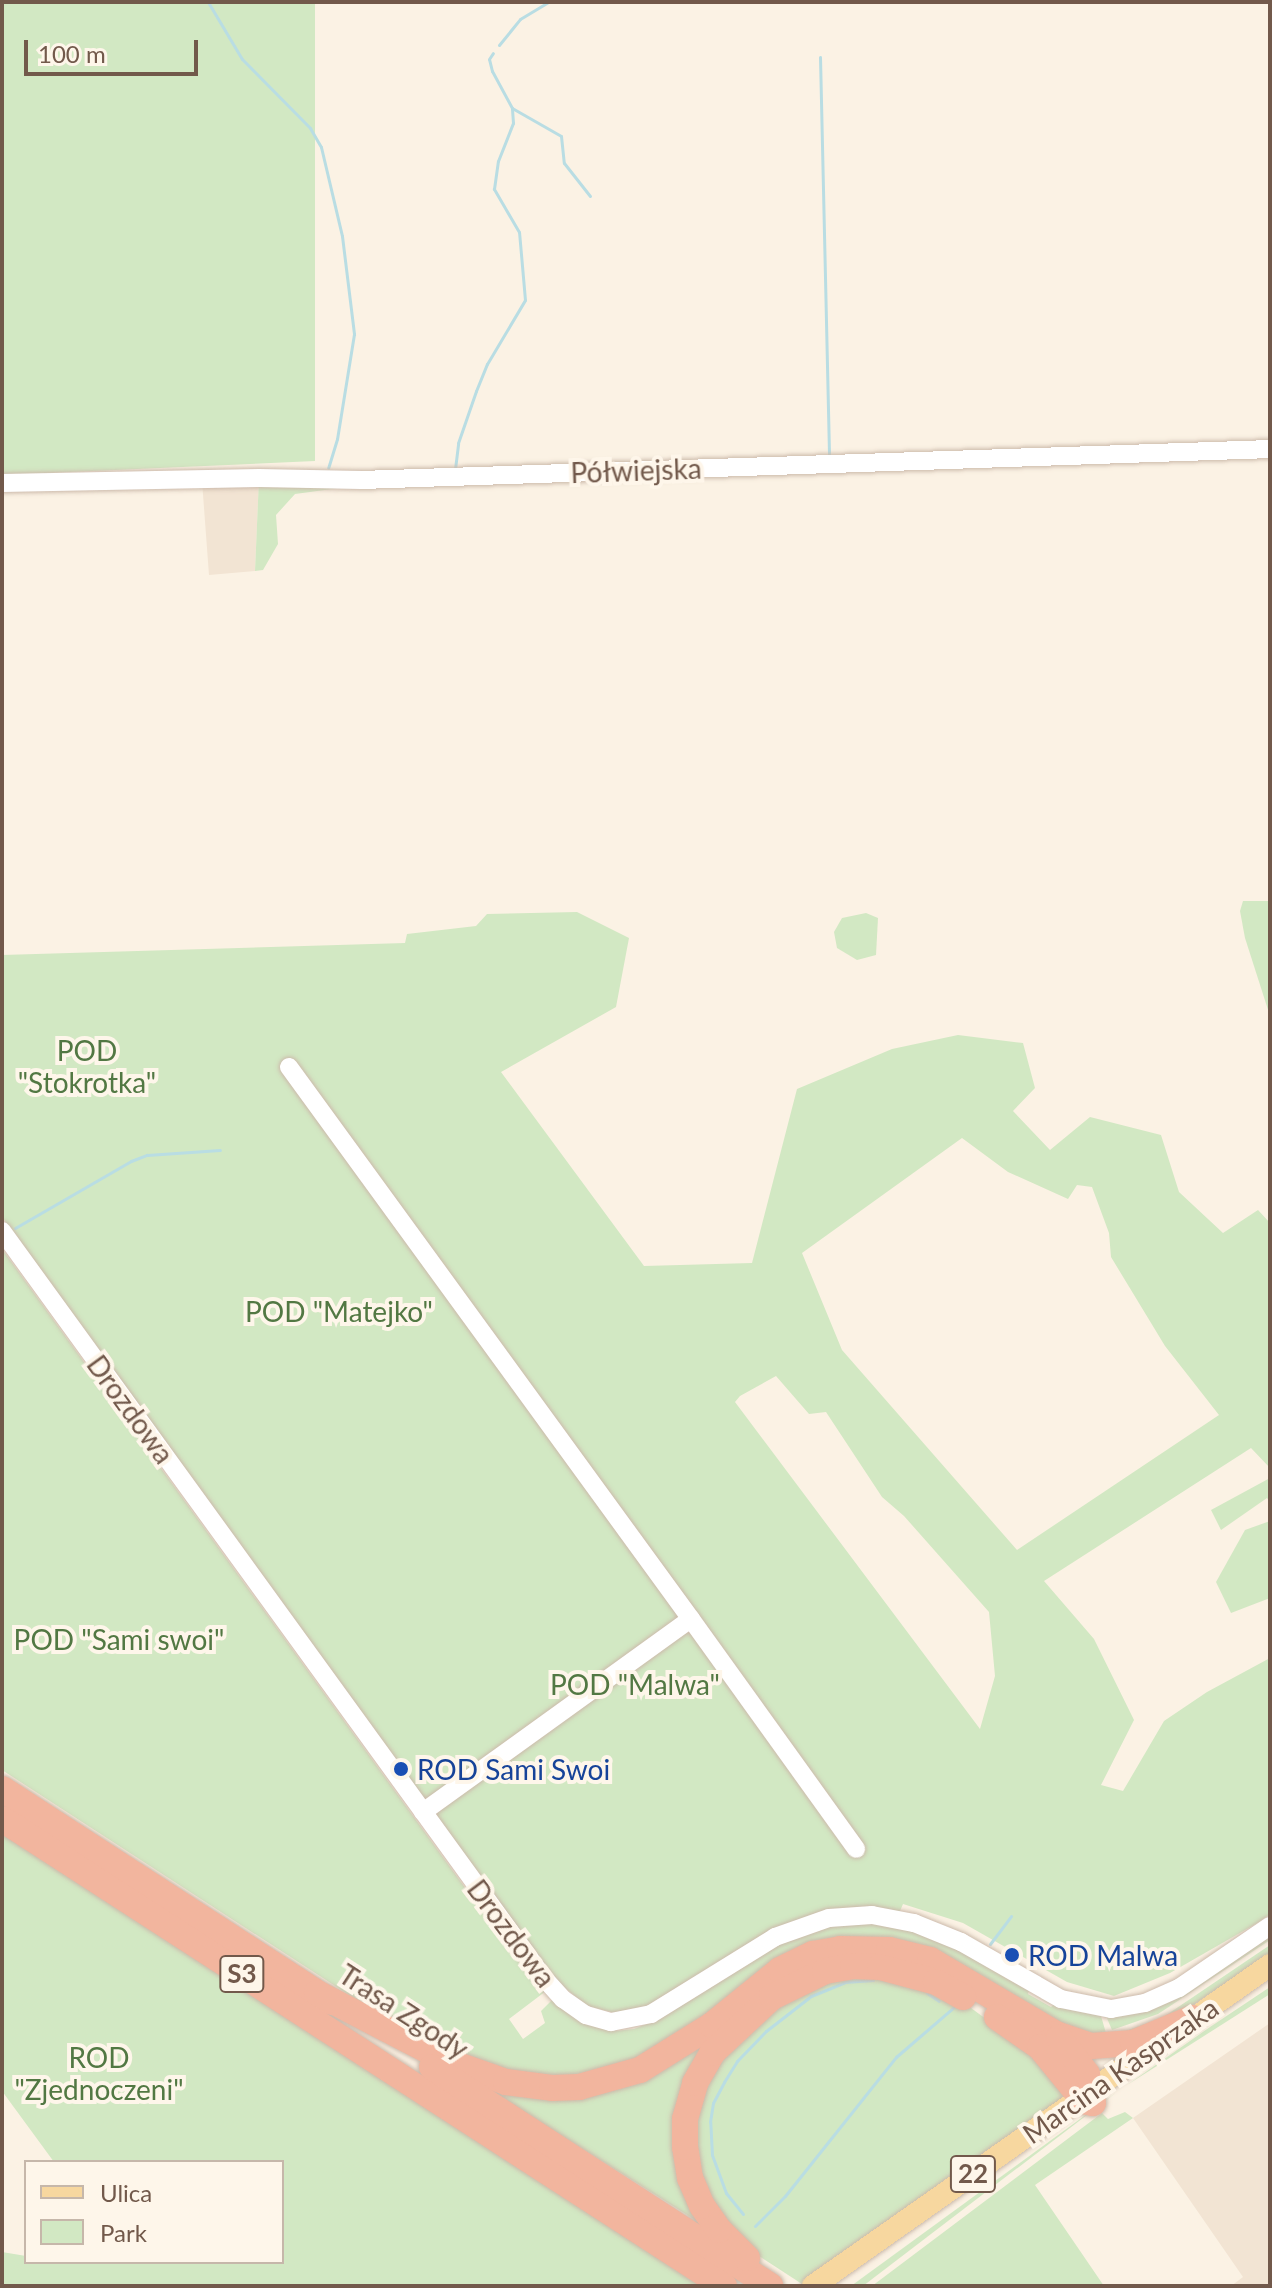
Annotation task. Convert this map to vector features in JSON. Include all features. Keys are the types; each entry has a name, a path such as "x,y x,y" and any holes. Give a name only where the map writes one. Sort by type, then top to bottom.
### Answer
{"highway":[{"name":"Trasa Zgody","path":"2,1789 769,2281"},
{"name":"Trasa Zgody","path":"2,1819 724,2286"},
{"path":"317,1993 452,2063 506,2082 552,2088 579,2087 640,2070 712,2025 780,1970 813,1954 840,1949 889,1950 930,1960 969,1980 1056,2034 1091,2046 1123,2046 1160,2034 1193,2018"},
{"path":"769,2281 719,2230 702,2206 690,2178 685,2119 695,2083 712,2053 746,2018 786,1988 825,1971 853,1966 880,1967 936,1982 1040,2047 1088,2096"},
{"path":"1056,2034 1080,2062 1088,2096"}],"main road":[{"name":"Marcina Kasprzaka","path":"836,2286 1193,2018 1270,1965"},
{"name":"Marcina Kasprzaka","path":"813,2286 1088,2096 1270,1980"}],"street":[{"name":"Półwiejska","path":"2,483 377,479 1270,449"},
{"path":"289,1067 856,1849"},
{"name":"Drozdowa","path":"2,1231 554,1990 586,2015 611,2022 651,2014 775,1937 829,1918 872,1915 914,1923 961,1942 1061,1999 1111,2009 1145,2003 1179,1988 1270,1926"},
{"path":"423,1812 691,1619"}],"shaded area":[{"path":"259,478 255,571 209,575 202,481"},
{"path":"1270,2023 1270,2286 1231,2286 1243,2277 1133,2118"}],"green space":[{"path":"2,2 315,2 315,461 2,475"},
{"path":"259,478 362,485 295,494 276,515 278,544 263,570 255,571"},
{"path":"1243,901 1270,901 1270,1016 1245,938 1240,911"},
{"path":"577,912 629,938 616,1007 501,1072 644,1266 752,1263 797,1089 892,1049 958,1035 1023,1043 1035,1088 1013,1111 1050,1150 1090,1117 1161,1135 1179,1192 1223,1233 1258,1210 1270,1223 1270,1468 1251,1448 1044,1581 1094,1639 1134,1720 1101,1785 1123,1791 1164,1721 1207,1692 1270,1658 1270,1914 1170,1973 1114,1996 1067,1982 963,1923 903,1904 900,1911 826,1911 645,2008 615,2013 587,2006 552,1977 2,1217 2,955 405,943 407,934 476,926 487,914","holes":["962,1138 1008,1172 1068,1199 1077,1185 1092,1187 1109,1233 1111,1257 1165,1346 1219,1415 1017,1550 842,1350 802,1253","776,1376 809,1414 826,1412 882,1497 904,1516 989,1612 995,1676 980,1729 735,1402"]},
{"path":"866,913 878,918 876,955 857,960 837,948 834,932 842,918"},
{"name":"POD \"Sami swoi\"","path":"2,1249 537,1987 541,1984 546,1991 509,2019 523,2039 545,2023 541,2011 553,1999 585,2023 614,2031 634,2029 654,2021 764,1950 830,1924 886,1923 947,1941 1029,1990 1028,1994 1051,2007 1054,2004 1101,2016 1108,2040 1092,2040 914,1948 590,2079 498,2074 383,2017 2,1770"},
{"path":"1270,1478 1270,1502 1267,1498 1221,1530 1211,1510"},
{"path":"1270,1521 1270,1598 1231,1613 1216,1582 1245,1530"},
{"name":"ROD \"Zjednoczeni\"","path":"2,1832 700,2286 2,2286 2,2252 24,2256 24,2264 284,2264 284,2160 53,2160 2,2091"},
{"path":"1270,1933 1270,1940 1158,2014 1112,2030 1106,2016"},
{"path":"1270,1945 1270,1954 1167,2022 1117,2034 1162,2018"},
{"path":"933,1968 1035,2035 932,1975 792,1979 682,2105 708,2228 473,2080 585,2094 790,1973"},
{"path":"842,1972 921,1983 971,2008 1023,2046 1063,2093 1060,2102 846,2258 802,2284 745,2247 727,2226 696,2172 696,2107 724,2049 755,2021"},
{"path":"1270,1987 1270,1994 1127,2085 1210,2027"},
{"path":"1117,2092 863,2286 851,2286"},
{"path":"1125,2112 1133,2118 1035,2185 1104,2286 872,2286 1102,2113 1108,2119"}],"waterway":[{"path":"208,2 242,59 310,128 321,147 342,236 354,334 337,439 328,468"},
{"path":"499,45 520,19 548,2"},
{"path":"458,469 455,469 458,443 476,391 487,364 525,300 519,232 494,189 498,161 513,123 512,108 492,71 489,59 493,53"},
{"path":"820,57 829,456"},
{"path":"512,108 561,136 564,163 590,196"},
{"path":"15,1228 131,1161 147,1155 220,1150"},
{"path":"990,1944 1011,1916"},
{"path":"743,2214 726,2193 712,2155 710,2122 713,2103 724,2082 737,2061 766,2031 811,1996 845,1982 873,1980"},
{"path":"927,1993 939,2001"},
{"path":"755,2226 785,2196 896,2057 955,2006"}],"place":[{"name":"ROD Sami Swoi","path":"401,1769"},
{"name":"ROD Malwa","path":"1012,1955"}],"park label":[{"name":"POD \"Stokrotka\"","path":"87,1066"},
{"name":"POD \"Matejko\"","path":"339,1311"},
{"name":"POD \"Malwa\"","path":"635,1684"}]}
